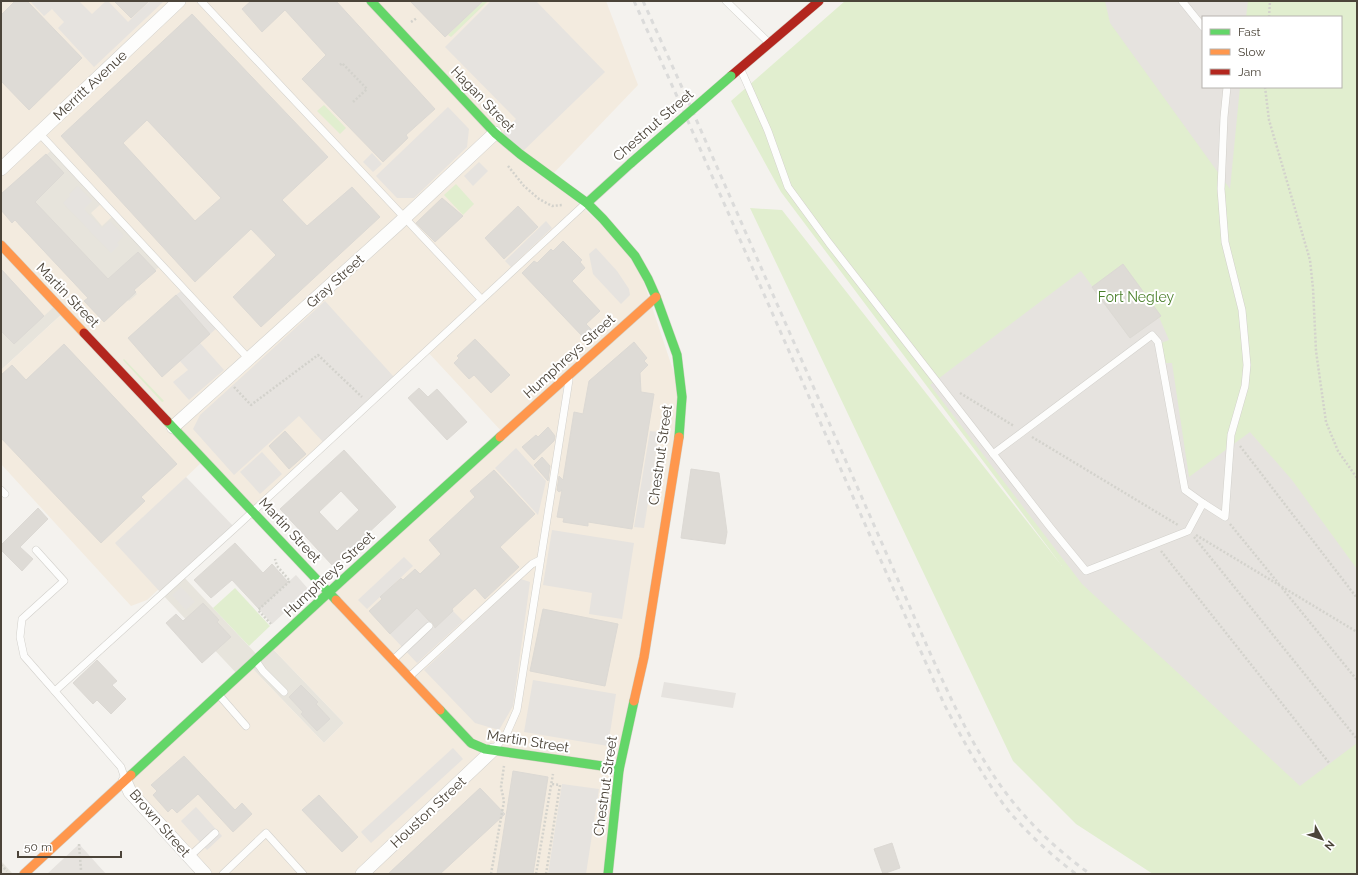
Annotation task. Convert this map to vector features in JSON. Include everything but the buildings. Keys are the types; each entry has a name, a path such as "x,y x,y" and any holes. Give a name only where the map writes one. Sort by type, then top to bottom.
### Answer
{"street":[{"name":"Merritt Avenue","path":"1,169 179,1"},
{"name":"Hagan Street","path":"371,1 495,133 520,154 587,203"},
{"name":"Chestnut Street","path":"608,874 619,770 644,657 678,444 682,397 677,355 648,279 635,256 587,203 740,68 819,1"},
{"name":"Gray Street","path":"173,426 249,359 495,133"},
{"name":"Martin Street","path":"1,245 471,743 484,749 609,767 619,770"},
{"name":"Humphreys Street","path":"24,874 330,592 656,297"},
{"name":"Houston Street","path":"362,874 493,750"},
{"name":"Brown Street","path":"126,781 130,792 189,857 200,872"}],"lane":[{"path":"201,1 481,299"},
{"path":"726,1 769,43"},
{"path":"1182,1 1202,26"},
{"path":"740,68 768,130 788,187 829,243 1086,571 1188,531 1203,503"},
{"path":"993,454 1152,335 1158,342 1185,490 1225,517 1231,434 1245,386 1247,365 1242,310 1224,242 1221,189 1224,117 1227,88"},
{"path":"39,133 249,359"},
{"path":"36,550 64,581 22,619 20,637 24,656 55,691 587,203"},
{"path":"493,750 506,735 518,710 570,374"},
{"path":"409,677 532,564 540,560"},
{"path":"393,660 429,626"},
{"path":"256,661 284,692"},
{"name":"Brown Street","path":"55,691 121,767 126,781"},
{"path":"218,695 246,726"},
{"path":"189,857 215,833"},
{"path":"223,874 266,833 303,874"}],"path":[{"path":"1269,16 1270,1"},
{"path":"411,23 416,18"},
{"path":"340,65 342,63 367,89 352,103"},
{"path":"1265,88 1269,120 1310,260 1316,351 1326,422 1338,451 1357,478"},
{"path":"506,164 532,194 552,206 564,206 573,215"},
{"path":"226,379 251,405 318,355 369,403"},
{"path":"955,391 1357,632"},
{"path":"1231,434 1357,598"},
{"path":"1225,517 1357,680"},
{"path":"1188,531 1357,739"},
{"path":"1155,544 1330,764"},
{"path":"274,627 258,610 290,581 277,566"},
{"path":"491,874 504,801 501,787 504,766"},
{"path":"536,874 552,777"},
{"path":"546,874 560,785 551,784"},
{"path":"78,840 81,870"},
{"path":"1,865 7,871"}],"shaded area":[{"path":"1,1 606,1 638,85 550,177 635,256 682,397 608,874 194,874 200,869 125,781 250,666 324,743 344,723 271,647 504,434 426,350 253,511 204,460 179,484 222,531 147,600 131,606 1,464 1,370 64,312 57,304 44,316 1,269 1,210 12,222 17,218 20,221 18,224 88,298 85,301 104,322 128,300 129,301 137,294 134,290 161,265 114,215 102,226 91,213 103,202 53,149 1,194"},
{"path":"79,1 92,14 106,1 108,1 128,22 150,1 163,2 94,67 58,28 64,22 52,9 44,16 31,2"},
{"path":"491,1 536,1 605,72 520,154 499,136 516,119 445,47"},
{"path":"1105,1 1248,1 1246,16 1202,16 1202,88 1240,88 1230,189 1110,23"},
{"path":"448,107 469,129 467,147 414,198 397,198 376,176"},
{"path":"39,133 173,277 110,335 64,312 1,370 1,169"},
{"path":"372,153 382,164 373,172 363,162"},
{"path":"479,162 488,171 473,186 464,176"},
{"path":"78,186 92,201 84,209 102,228 110,221 124,236 117,243 119,245 111,253 63,203 70,196 69,194"},
{"path":"546,221 552,228 511,267 505,261"},
{"path":"596,248 617,271 629,289 630,295 621,304 593,274 589,254"},
{"path":"1081,271 1130,338 1159,317 1169,340 1161,343 1165,363 1172,363 1189,477 1250,432 1292,480 1357,569 1357,743 1300,786 1082,584 930,385"},
{"path":"184,289 219,326 210,334 176,295"},
{"path":"325,301 394,377 323,442 299,416 234,475 193,429 200,415"},
{"path":"200,343 224,370 189,400 173,382 188,370 180,361"},
{"path":"650,431 659,432 644,528 634,527"},
{"path":"516,448 546,481 538,515 495,468"},
{"path":"262,452 282,474 260,494 240,472"},
{"path":"186,477 235,528 162,594 115,543"},
{"path":"552,530 634,543 622,619 589,614 592,593 543,585"},
{"path":"404,557 413,566 367,609 358,600"},
{"path":"182,575 259,657 271,647 344,723 324,743 250,666 239,676 162,594"},
{"path":"296,575 309,590 272,624 259,609"},
{"path":"521,579 530,582 513,706 499,730 475,723 424,670"},
{"path":"181,587 195,602 186,610 172,595"},
{"path":"417,608 435,628 453,611 463,621 417,663 390,634"},
{"path":"533,680 616,694 608,746 524,732"},
{"path":"664,682 736,693 733,708 661,697"},
{"path":"453,748 463,759 371,843 361,832"},
{"path":"562,784 599,789 586,874 548,874"},
{"path":"196,807 222,836 207,850 181,821"},
{"path":"79,844 106,874 47,874 76,847"},
{"path":"1,861 13,874 1,874"}],"green space":[{"path":"483,1 488,1 451,37 448,35"},
{"name":"Fort Negley","path":"845,1 1357,1 1357,874 1153,874 1076,824 1013,761 750,208 782,210 1062,566 781,192 731,101"},
{"path":"324,105 346,128 340,134 317,111"},
{"path":"456,184 474,204 463,215 444,195"},
{"path":"124,359 164,401 162,402 123,360"},
{"path":"235,588 270,626 249,646 213,608"}],"railway":[{"path":"634,1 944,704 981,771 1007,809 1023,827 1057,859 1076,874"},
{"path":"643,1 927,646 961,719 991,772 1012,801 1043,835 1090,874"}],"traffic: fast":[{"path":"371,1 495,133 520,154 587,203 635,256 656,297 677,355 682,397 679,437"},
{"path":"631,163 731,76"},
{"path":"587,203 631,163"},
{"path":"167,421 336,600"},
{"path":"131,775 500,437"},
{"path":"608,874 619,770 634,701"},
{"path":"440,710 471,743 485,749 609,767 619,770"}],"traffic: slow":[{"path":"1,245 84,333"},
{"path":"500,437 656,297"},
{"path":"634,701 644,657 679,437"},
{"path":"336,600 440,710"},
{"path":"24,874 131,775"}],"traffic: jam":[{"path":"731,76 819,1"},
{"path":"84,333 167,421"}]}
